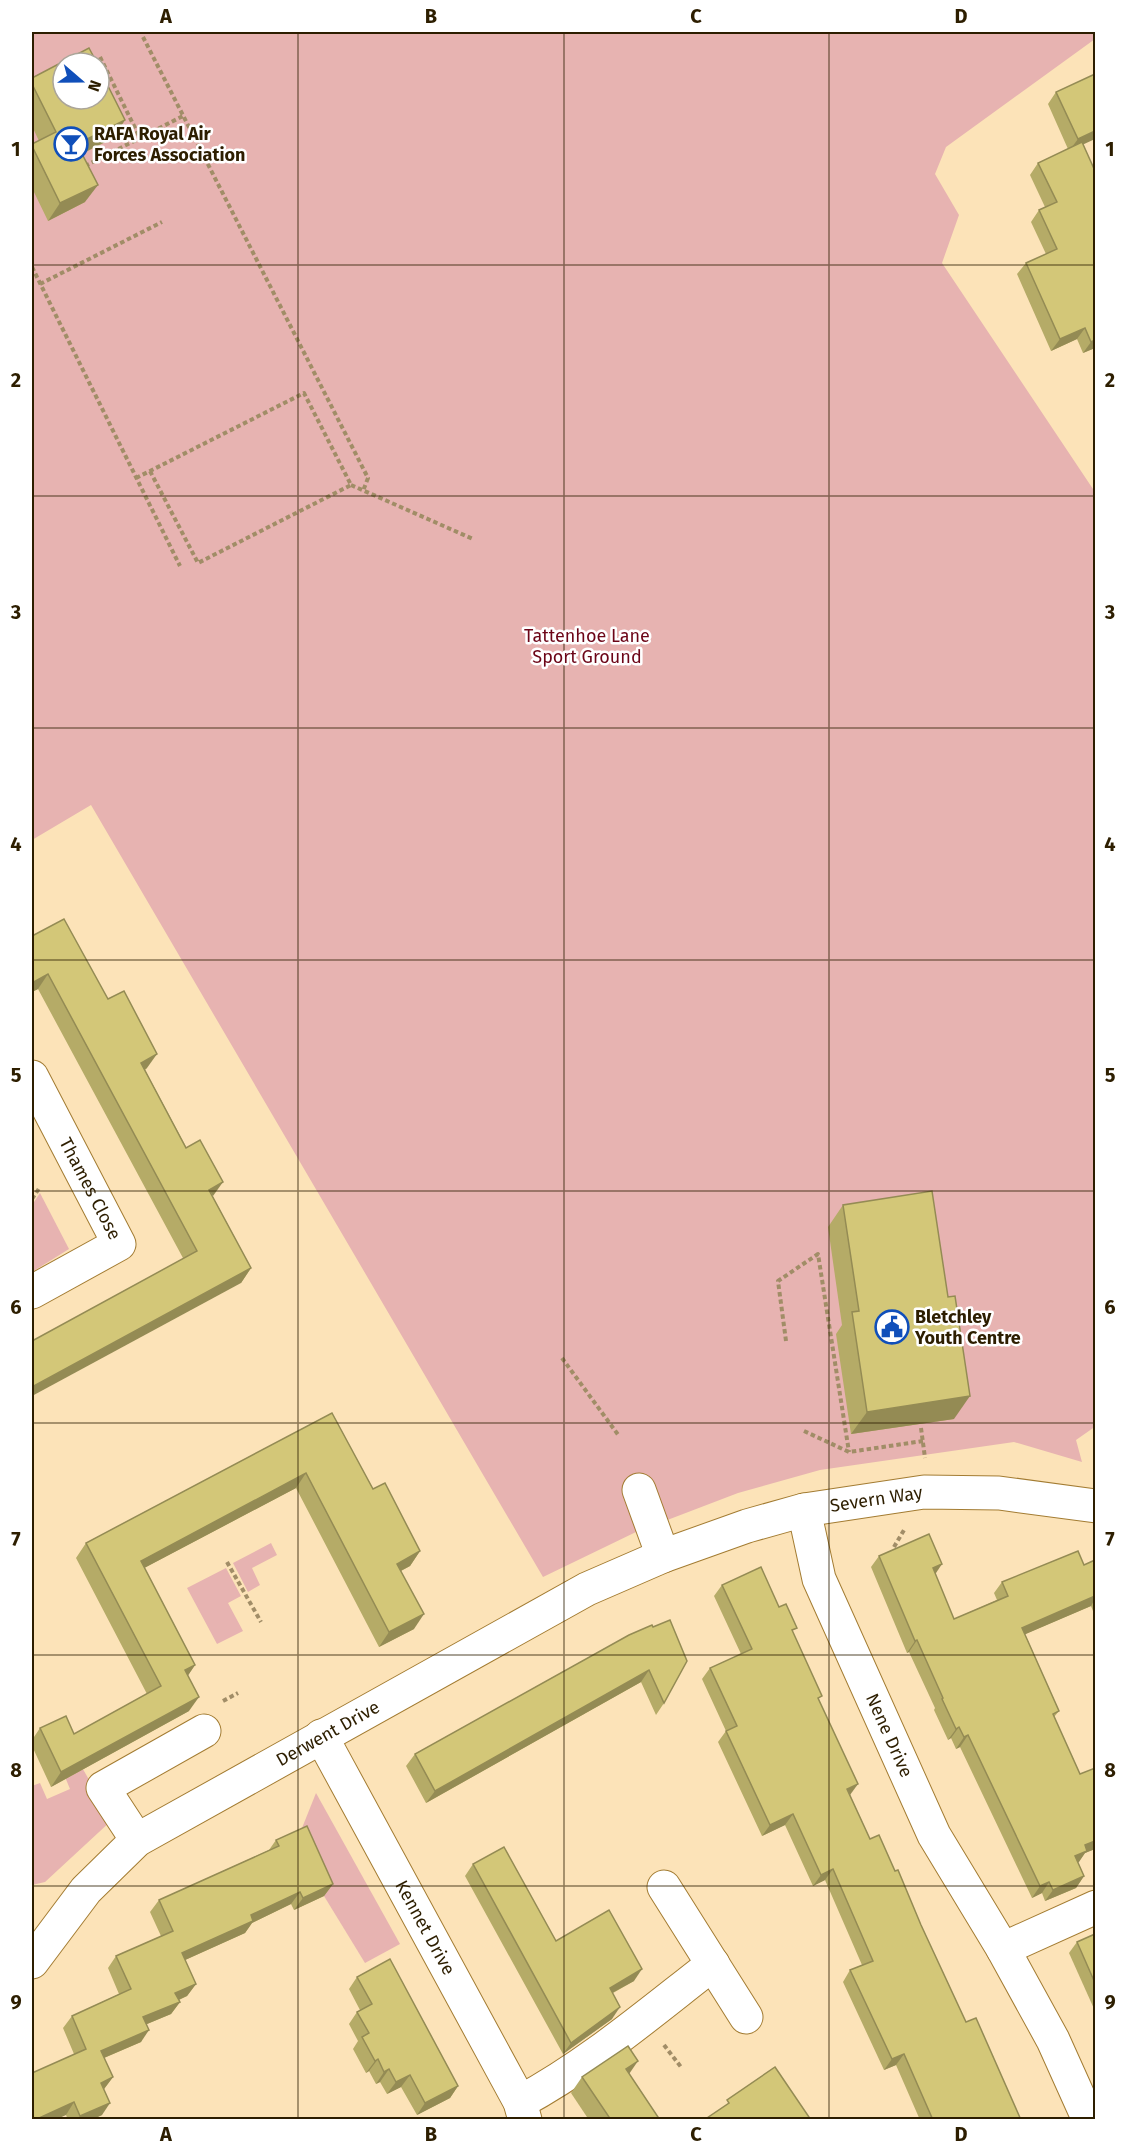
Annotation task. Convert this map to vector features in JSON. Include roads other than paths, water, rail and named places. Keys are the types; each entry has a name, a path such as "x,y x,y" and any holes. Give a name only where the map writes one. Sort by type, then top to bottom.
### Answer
{"street":[{"name":"Thames Close","path":"32,1077 119,1244 32,1292"},
{"path":"639,1490 663,1556"},
{"name":"Severn Way","path":"663,1556 747,1526 804,1510 924,1492 999,1493 1095,1506"},
{"name":"Nene Drive","path":"804,1510 819,1579 934,1835 1003,1949 1053,2040 1089,2120"},
{"name":"Derwent Drive","path":"35,1949 86,1890 137,1840 587,1589 663,1556"},
{"path":"137,1840 103,1788 204,1731"},
{"name":"Kennet Drive","path":"321,1736 522,2111"},
{"path":"664,1887 746,2017"},
{"path":"1003,1949 1095,1907"},
{"path":"522,2111 546,2088 614,2040 713,1964"}],"place":[{"name":"RAFA Royal Air Forces Association","path":"71,144"},
{"name":"Bletchley Youth Centre","path":"892,1327"}],"park label":[{"name":"Tattenhoe Lane Sport Ground","path":"587,646"}]}
